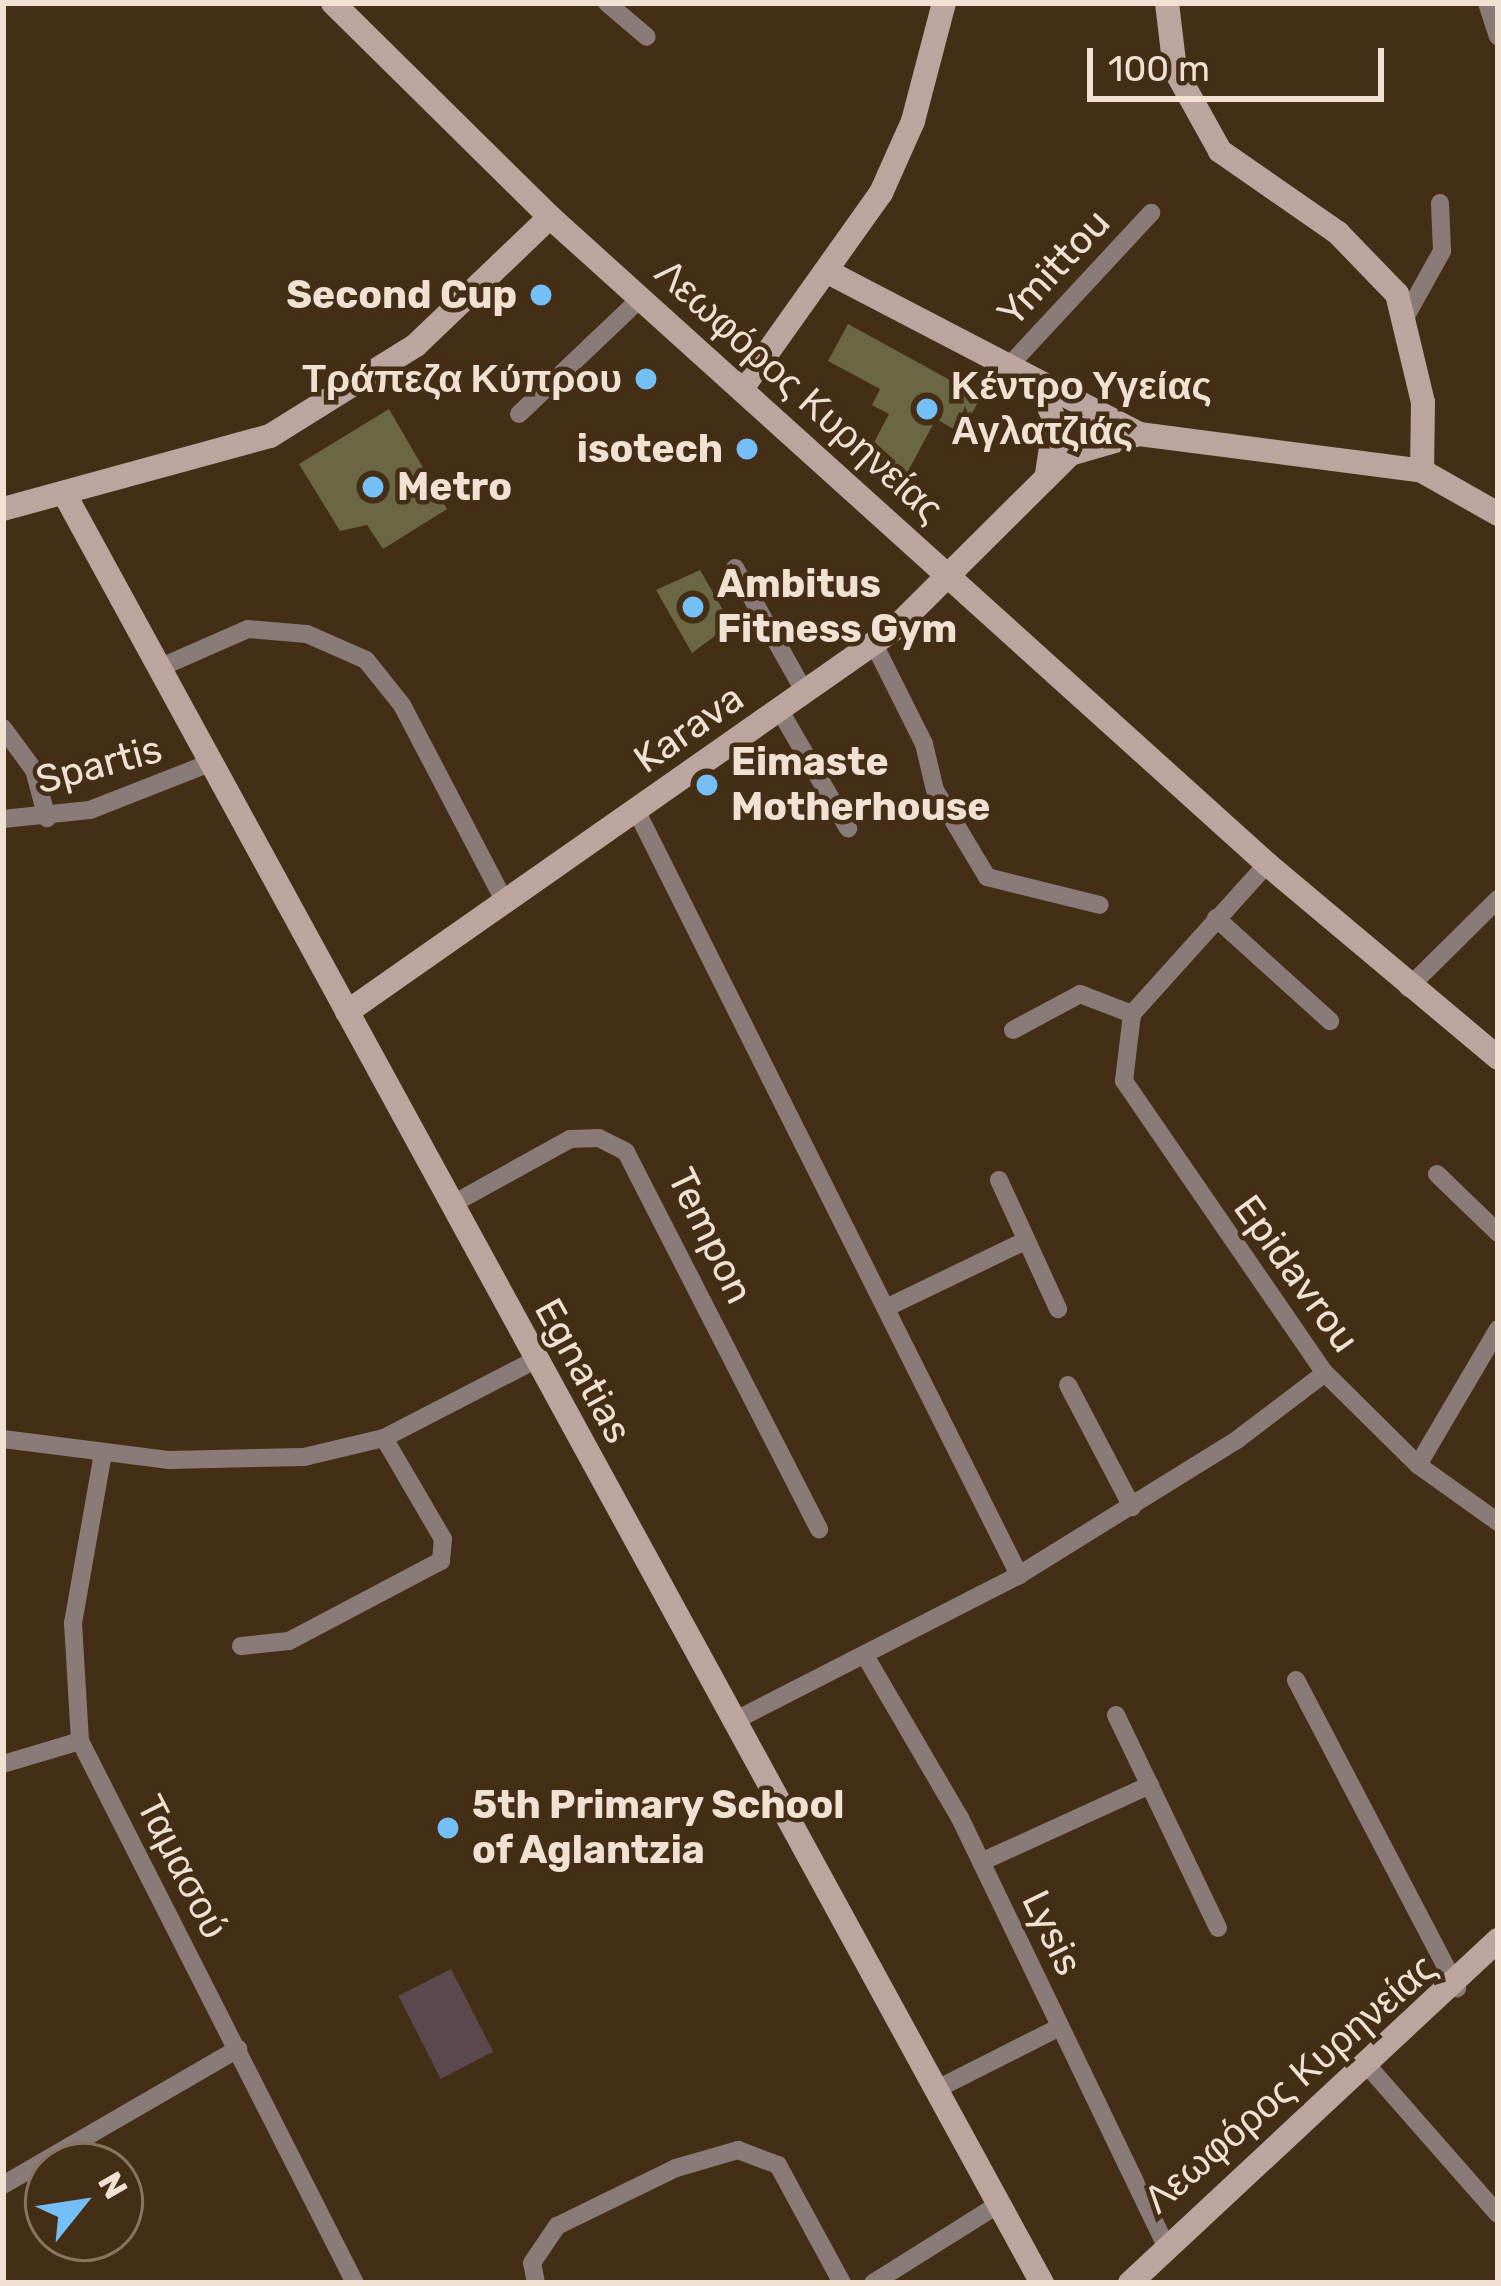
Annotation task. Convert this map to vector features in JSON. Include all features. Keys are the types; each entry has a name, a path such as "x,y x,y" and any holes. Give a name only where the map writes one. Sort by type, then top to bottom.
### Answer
{"street":[{"name":"Λεωφόρος Κυρηνείας","path":"333,3 550,217 1267,864 1408,988 1498,1058"},
{"path":"607,3 647,37"},
{"path":"742,387 830,273 898,159 944,3"},
{"path":"1167,3 1175,70 1220,151 1338,233 1383,273 1407,314 1423,402 1422,471"},
{"path":"1487,3 1498,35"},
{"path":"1407,314 1442,250 1440,203"},
{"name":"Ymittou","path":"1006,368 1151,213"},
{"path":"3,509 241,448 337,399 430,334 550,217"},
{"path":"830,273 1040,387 1139,434 1422,471 1498,514"},
{"path":"519,415 641,298"},
{"path":"1040,387 1055,421 1047,474"},
{"name":"Karava","path":"347,1012 874,644 1047,474 1093,442 1139,434"},
{"name":"Egnatias","path":"64,493 535,1360 738,1719 1042,2283"},
{"path":"735,568 804,691"},
{"path":"159,668 248,629 307,634 366,660 402,704 505,902"},
{"path":"874,644 924,744 935,790 987,877 1100,905"},
{"path":"779,709 848,828"},
{"path":"3,728 34,770 47,818"},
{"name":"Spartis","path":"3,819 47,818 157,790 210,763"},
{"path":"636,810 892,1305 1019,1575"},
{"path":"1012,1030 1080,994 1132,1014 1267,864"},
{"path":"1408,988 1498,899"},
{"path":"1216,918 1330,1021"},
{"name":"Epidavrou","path":"1132,1014 1122,1054 1131,1096 1325,1373 1418,1465 1498,1522"},
{"name":"Tempon","path":"451,1205 570,1139 599,1138 626,1152 818,1529"},
{"path":"1437,1174 1498,1233"},
{"path":"999,1180 1058,1309"},
{"path":"892,1305 1025,1241"},
{"path":"1418,1465 1498,1329"},
{"path":"3,1439 103,1453 252,1463 384,1438 535,1360"},
{"path":"738,1719 867,1659 1019,1575 1132,1507 1325,1373"},
{"path":"1068,1385 1132,1507"},
{"path":"242,1646 289,1641 441,1561 443,1539 384,1438"},
{"name":"Ταμασού","path":"103,1453 73,1623 80,1742 355,2283"},
{"name":"Lysis","path":"867,1659 981,1862 1164,2242"},
{"path":"1296,1679 1457,1988"},
{"path":"1116,1715 1218,1928"},
{"path":"3,1765 80,1742"},
{"path":"981,1862 1150,1785"},
{"name":"Λεωφόρος Κυρηνείας","path":"1130,2283 1164,2242 1457,1988 1498,1940"},
{"path":"938,2088 1060,2027"},
{"path":"3,2185 238,2049"},
{"path":"1367,2066 1498,2213"},
{"path":"534,2273 557,2226 676,2168 738,2150 778,2165 842,2283"},
{"path":"873,2283 999,2204"}],"shaded area":[{"path":"451,1969 493,2052 441,2079 398,1996"}],"building":[{"name":"Κέντρο Υγείας Αγλατζιάς","path":"848,324 981,397 961,433 936,419 899,488 861,467 889,414 872,405 880,389 828,361"},
{"name":"Metro","path":"389,409 447,509 383,549 367,525 340,531 299,464"},
{"name":"Ambitus Fitness Gym","path":"700,570 731,624 692,653 656,590"}],"place":[{"name":"Second Cup","path":"541,295"},
{"name":"Τράπεζα Κύπρου","path":"646,379"},
{"name":"Κέντρο Υγείας Αγλατζιάς","path":"927,409"},
{"name":"isotech","path":"747,449"},
{"name":"Metro","path":"373,487"},
{"name":"Ambitus Fitness Gym","path":"693,607"},
{"name":"Eimaste Motherhouse","path":"707,785"},
{"name":"5th Primary School of Aglantzia","path":"448,1828"}]}
